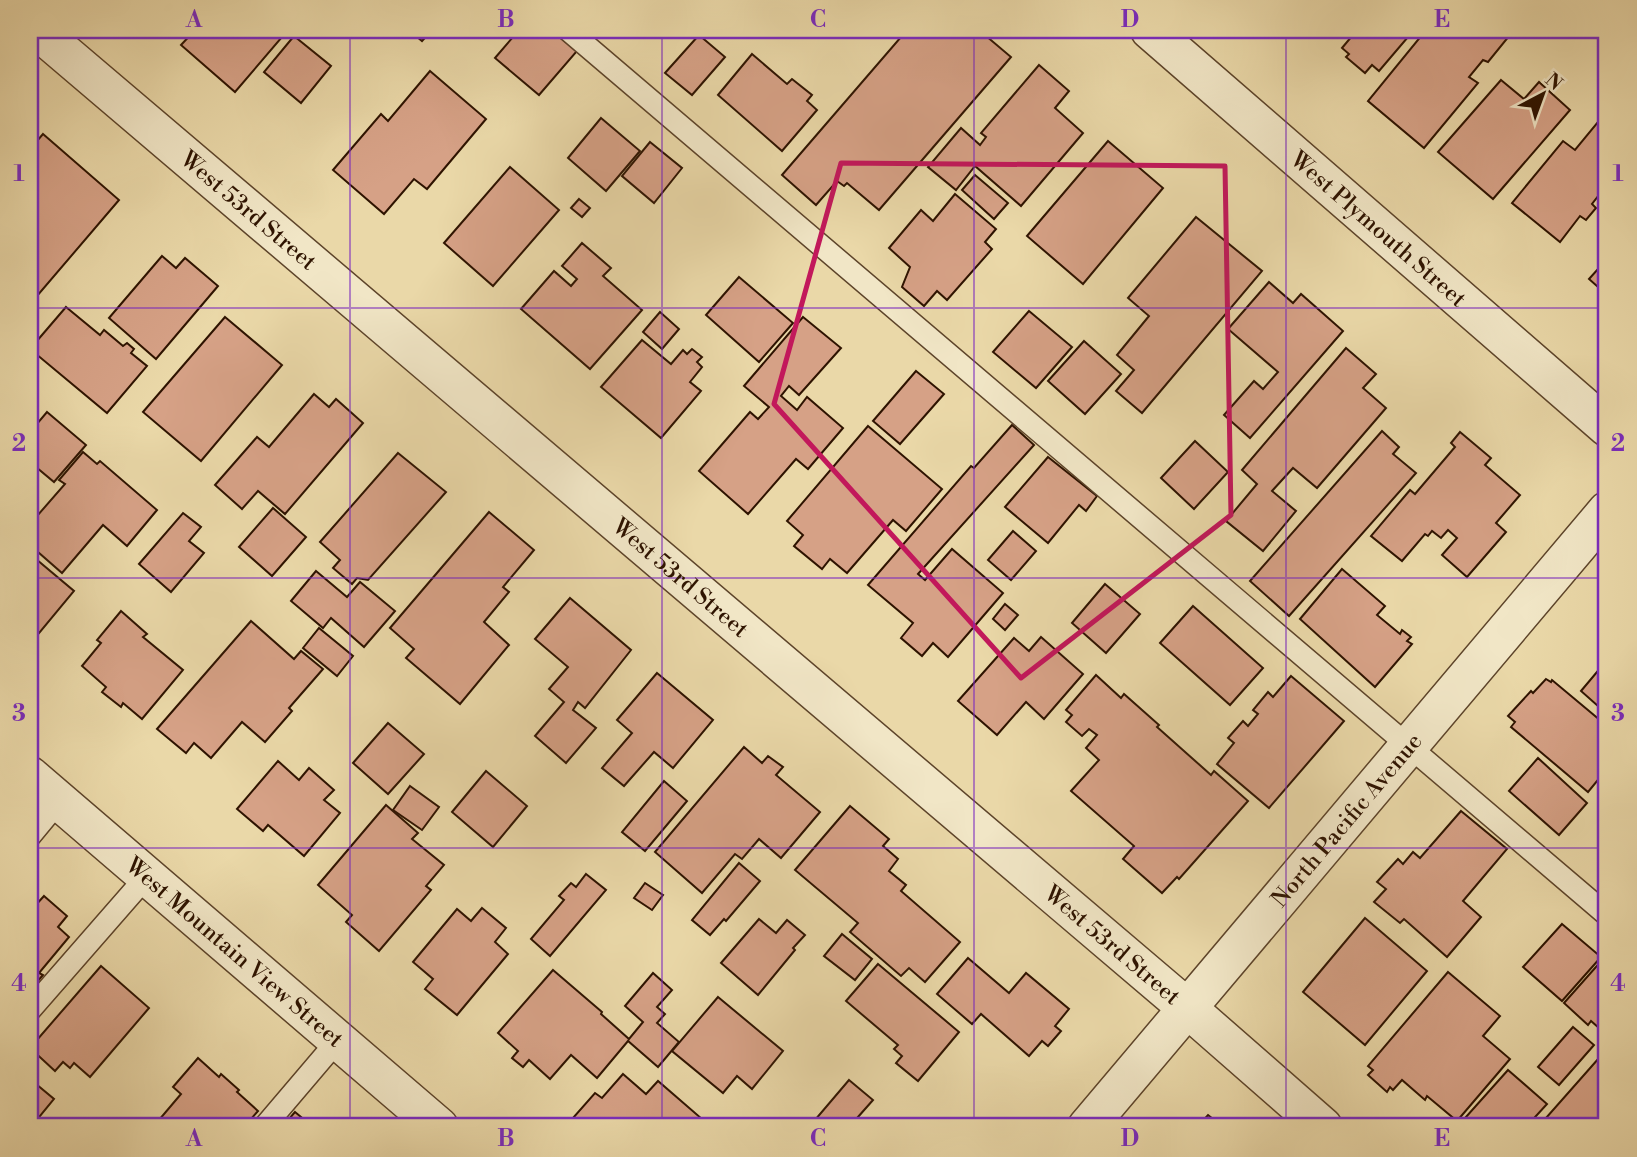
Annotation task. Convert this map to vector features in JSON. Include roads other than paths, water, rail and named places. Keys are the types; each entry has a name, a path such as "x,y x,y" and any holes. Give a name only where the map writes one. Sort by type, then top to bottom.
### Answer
{"street":[{"name":"West 53rd Street","path":"37,30 1186,1007 1323,1127"},
{"name":"West Plymouth Street","path":"1150,30 1607,427"},
{"name":"North Pacific Avenue","path":"1087,1127 1607,511"},
{"name":"West Mountain View Street","path":"30,776 439,1127"}],"lane":[{"path":"568,30 1607,915"},
{"path":"30,835 59,801"},
{"path":"30,1010 146,876"},
{"path":"264,1127 338,1040"}]}
